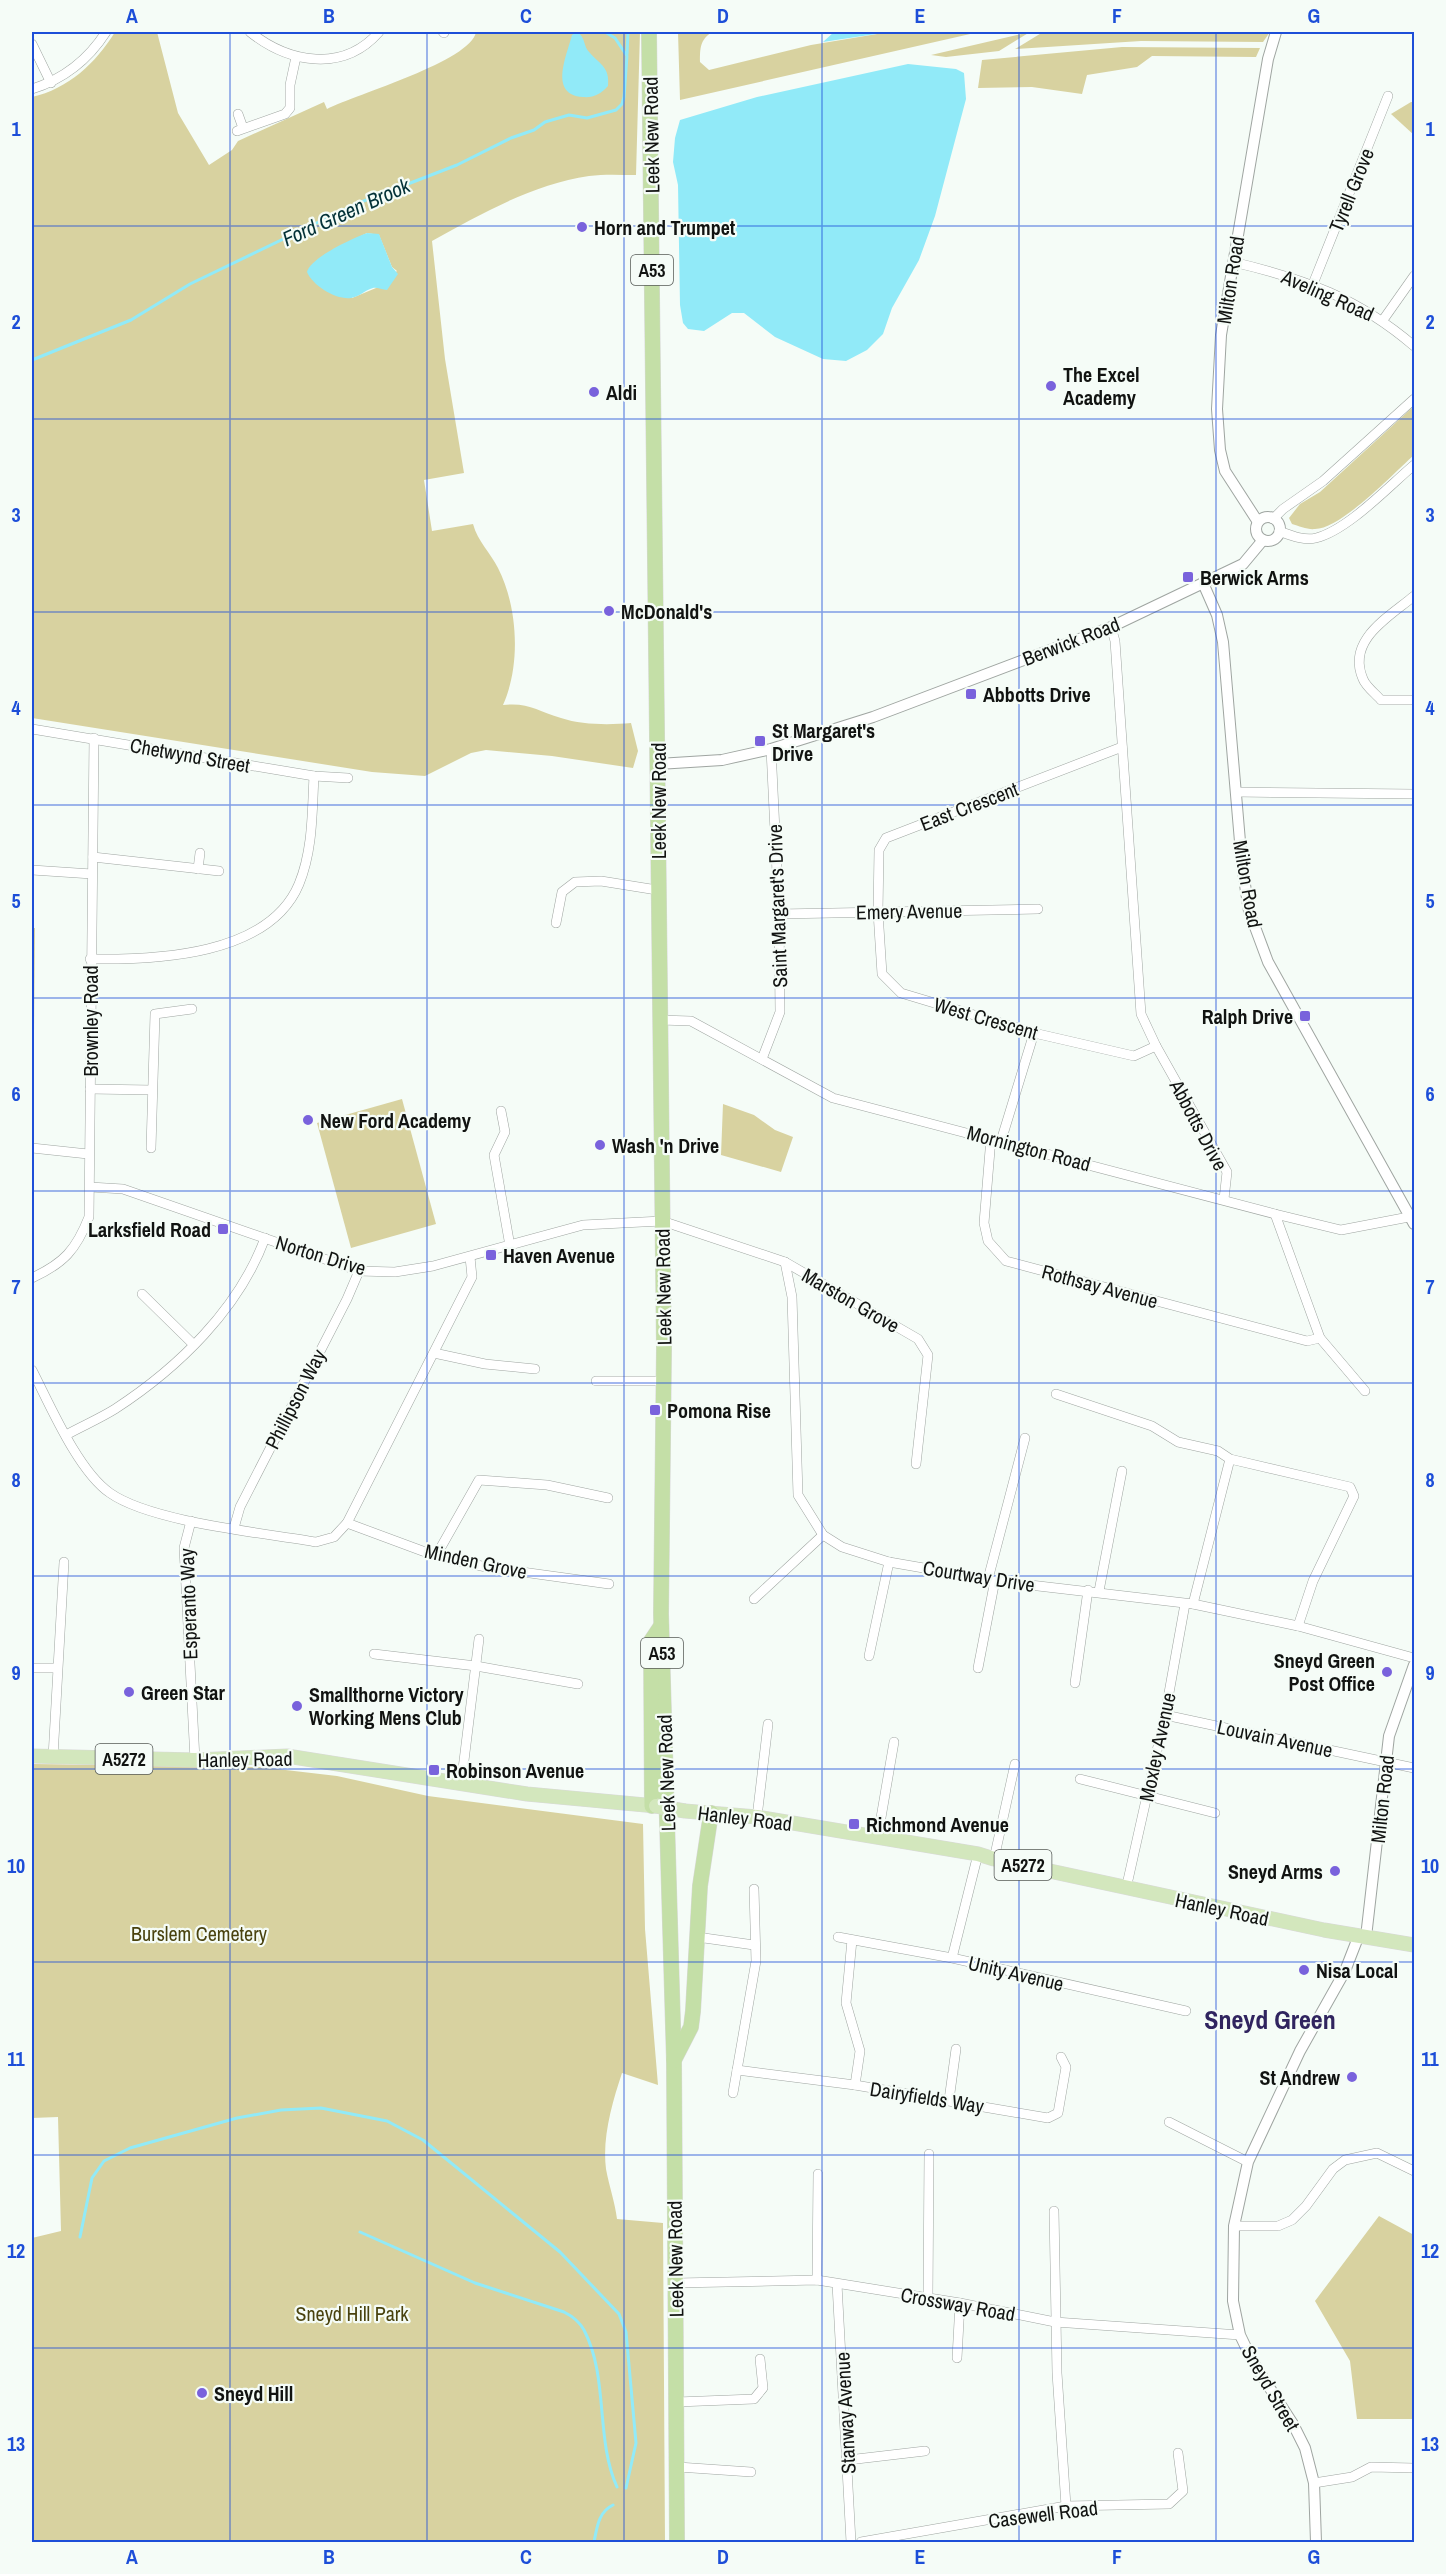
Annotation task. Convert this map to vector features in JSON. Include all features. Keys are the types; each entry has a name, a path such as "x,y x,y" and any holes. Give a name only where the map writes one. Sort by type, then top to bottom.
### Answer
{"highway":[{"name":"Leek New Road","path":"650,32 653,550 658,764 657,890 664,1381 661,1626 674,2060 677,2542"},
{"path":"654,1806 651,1641 661,1626"},
{"path":"674,2060 691,2027 700,1886 711,1813"}],"main road":[{"name":"Hanley Road","path":"32,1756 195,1760 287,1756 461,1785 757,1817 878,1835 978,1854 1126,1889 1414,1945"}],"street":[{"path":"32,89 51,83 82,61 106,32"},
{"path":"250,32 263,42 296,57 339,56 371,41 380,32"},
{"name":"Milton Road","path":"1263,540 1256,533 1258,522 1226,471 1220,450 1217,408 1219,366 1233,262 1268,59 1276,32"},
{"path":"32,44 51,83"},
{"path":"238,114 240,130 285,114 290,108 290,85 296,57"},
{"name":"Tyrell Grove","path":"1313,284 1388,96"},
{"name":"Aveling Road","path":"1233,262 1313,284 1383,320 1414,346"},
{"path":"1383,320 1414,276"},
{"path":"1258,522 1265,518 1273,519 1332,473 1414,399"},
{"path":"1273,519 1279,531 1305,539 1324,535 1344,523 1414,465"},
{"path":"1203,583 1243,564 1263,540 1275,538 1279,531"},
{"name":"Milton Road","path":"1203,583 1217,615 1223,642 1242,865 1254,931 1268,962 1413,1219"},
{"name":"Berwick Road","path":"658,764 722,760 771,749 873,717 1111,627 1203,583"},
{"path":"1414,596 1365,638 1358,658 1363,681 1381,700 1414,700"},
{"name":"Abbotts Drive","path":"1111,627 1115,641 1141,1014 1156,1046 1227,1172 1224,1200"},
{"name":"Chetwynd Street","path":"32,729 314,776 348,778"},
{"name":"Brownley Road","path":"32,1278 63,1261 80,1240 89,1217 94,738"},
{"name":"East Crescent","path":"878,912 879,850 886,838 1122,747"},
{"name":"Saint Margaret's Drive","path":"762,1059 780,1012 779,914 771,749"},
{"path":"90,958 141,960 199,951 251,933 271,921 294,895 309,854 314,776"},
{"path":"1236,792 1414,794"},
{"path":"198,869 200,852"},
{"path":"93,857 219,871"},
{"path":"32,870 92,874"},
{"path":"556,923 562,892 575,882 601,881 657,890"},
{"name":"Emery Avenue","path":"779,914 1038,909"},
{"name":"West Crescent","path":"878,912 882,974 901,993 1034,1033 1134,1056 1156,1046"},
{"path":"151,1148 155,1014 192,1009"},
{"name":"Mornington Road","path":"660,1020 691,1021 833,1098 1341,1230 1413,1219"},
{"name":"Rothsay Avenue","path":"1034,1033 996,1140 984,1223 988,1241 1006,1261 1307,1341 1320,1338"},
{"path":"90,1089 152,1090"},
{"path":"501,1111 505,1132 494,1155 510,1246"},
{"path":"32,1148 88,1154"},
{"name":"Norton Drive","path":"90,1187 123,1189 359,1271 394,1272 470,1257 583,1225 662,1221"},
{"path":"1275,1214 1320,1338 1365,1391"},
{"name":"Marston Grove","path":"662,1221 786,1262 918,1339 928,1355 916,1464"},
{"path":"66,1435 112,1410 144,1389 193,1344 221,1314 256,1263 265,1238"},
{"path":"32,1370 66,1435 95,1479 110,1493 131,1504 191,1521 316,1542 334,1537 347,1523 472,1277 470,1257"},
{"name":"Courtway Drive","path":"786,1262 792,1297 798,1495 824,1535 842,1547 889,1562 992,1580 1099,1591 1189,1604 1298,1626 1414,1658"},
{"name":"Phillipson Way","path":"234,1527 240,1507 342,1309 359,1271"},
{"path":"142,1294 193,1344"},
{"path":"434,1353 485,1364 535,1369"},
{"path":"596,1381 664,1381"},
{"path":"1056,1394 1152,1426 1178,1442 1218,1451 1230,1460 1350,1487 1354,1496 1313,1581 1298,1626"},
{"path":"978,1668 992,1580 1025,1438"},
{"name":"Moxley Avenue","path":"1126,1889 1189,1604 1230,1460"},
{"path":"1099,1591 1122,1471"},
{"path":"436,1556 479,1480 547,1485 608,1498"},
{"name":"Esperanto Way","path":"191,1521 184,1548 195,1760"},
{"name":"Minden Grove","path":"347,1523 436,1556 486,1567 609,1584"},
{"path":"754,1599 824,1535"},
{"path":"53,1757 56,1668 64,1562"},
{"path":"869,1656 889,1562"},
{"path":"1075,1683 1088,1590"},
{"path":"461,1785 479,1639"},
{"path":"374,1654 476,1666 578,1684"},
{"name":"Milton Road","path":"1363,1936 1385,1762 1394,1718 1414,1665"},
{"path":"32,1668 56,1668"},
{"name":"Louvain Avenue","path":"1165,1714 1414,1768"},
{"path":"757,1817 768,1724"},
{"path":"878,1835 894,1742"},
{"path":"994,1859 1015,1764"},
{"path":"1080,1779 1215,1814"},
{"name":"Unity Avenue","path":"978,1854 952,1959 1186,2011"},
{"path":"733,2093 756,1960 754,1888"},
{"name":"Sneyd Street","path":"1316,2542 1314,2483 1305,2448 1240,2335 1233,2301 1234,2226 1248,2162 1300,2050 1363,1936"},
{"path":"697,1937 754,1945"},
{"path":"838,1937 952,1959"},
{"path":"852,1940 846,2003 860,2051 855,2085"},
{"path":"949,2100 956,2049"},
{"name":"Dairyfields Way","path":"737,2070 855,2085 1048,2118 1058,2113 1066,2067 1060,2057"},
{"path":"1169,2122 1248,2162"},
{"path":"1234,2226 1278,2226 1292,2220 1306,2206 1333,2169 1345,2160 1377,2153 1414,2171"},
{"path":"928,2297 929,2154"},
{"path":"818,2174 818,2280"},
{"path":"1054,2211 1055,2322 1066,2506"},
{"name":"Crossway Road","path":"676,2283 818,2280 960,2302 1055,2322 1240,2335"},
{"name":"Stanway Avenue","path":"837,2284 852,2542"},
{"path":"957,2358 960,2302"},
{"path":"677,2402 754,2399 763,2388 760,2359"},
{"path":"848,2460 925,2451"},
{"name":"Casewell Road","path":"861,2542 1066,2506 1169,2504 1183,2491 1178,2453"},
{"path":"678,2467 751,2472"},
{"path":"1314,2483 1352,2477 1371,2468 1414,2468"}],"green space":[{"path":"115,32 157,32 178,113 209,165 232,150 238,141 324,102 327,109 435,65 469,43 476,32 640,32 636,175 589,176 548,186 508,201 432,241 445,359 464,473 424,480 432,531 473,524 505,583 513,618 515,654 509,689 503,705 526,706 578,722 631,723 638,751 633,768 552,756 486,750 471,753 425,776 372,772 32,718 32,97 69,81 90,64","holes":["367,233 379,235 392,267 397,271 376,288 352,298 326,254"]},
{"path":"678,32 712,32 703,41 700,53 700,62 709,70 811,45 889,32 979,32 680,100"},
{"path":"1030,32 999,51 946,57 931,55"},
{"path":"1043,32 1270,32 1263,42 1141,41 1015,49"},
{"path":"1122,47 1260,48 1256,57 1152,56 1137,67 1087,75 1082,94 1032,87 978,88 982,60"},
{"path":"1414,102 1414,135 1391,114"},
{"path":"1414,406 1414,455 1367,499 1339,520 1326,527 1315,529 1292,524 1289,518 1300,504 1320,492"},
{"path":"32,928 35,928 33,1139 32,1139"},
{"path":"402,1099 436,1224 351,1248 317,1123"},
{"path":"723,1104 754,1115 775,1130 793,1137 781,1172 721,1155"},
{"path":"32,1764 260,1767 337,1776 428,1796 643,1824 645,1929 658,2085 622,2073 609,2121 605,2157 617,2219 663,2223 665,2542 32,2542 32,2238 61,2231 58,2117 32,2118"},
{"path":"1379,2216 1414,2235 1414,2419 1357,2419 1350,2361 1315,2301"}],"water":[{"path":"577,32 582,37 588,51 604,67 608,75 608,86 593,96 572,95 563,82 564,63 572,35"},
{"path":"834,32 889,32 823,42"},
{"path":"908,64 956,69 964,73 966,99 935,216 919,260 892,308 883,334 867,350 846,361 823,359 775,337 744,313 732,313 704,331 688,329 683,323 680,305 678,185 673,162 675,138 680,120 757,97"},
{"path":"367,233 379,234 392,267 398,274 387,290 373,288 354,297 345,298 326,291 314,282 307,272 316,261 343,244"}],"waterway":[{"name":"Ford Green Brook","path":"32,360 131,320 190,284 356,204 457,165 511,138 534,130 545,122 569,115 587,118 616,110 622,104 624,97 627,56 615,38 605,32"},
{"name":"Ford Green Brook","path":"627,54 628,32"},
{"path":"80,2237 92,2178 104,2161 130,2148 237,2118 281,2110 321,2108 387,2121 423,2140 560,2252 619,2314 626,2332 636,2443 626,2488"},
{"path":"360,2232 475,2283 564,2312 578,2321 592,2349 597,2368 606,2449 617,2487"},
{"path":"594,2542 601,2516 613,2505"}],"place":[{"name":"Horn and Trumpet","path":"582,227"},
{"name":"The Excel Academy","path":"1051,386"},
{"name":"Aldi","path":"594,392"},
{"name":"Berwick Arms","path":"1188,577"},
{"name":"McDonald's","path":"609,611"},
{"name":"Abbotts Drive","path":"971,694"},
{"name":"St Margaret's Drive","path":"760,741"},
{"name":"Ralph Drive","path":"1305,1016"},
{"name":"New Ford Academy","path":"308,1120"},
{"name":"Wash 'n Drive","path":"600,1145"},
{"name":"Larksfield Road","path":"223,1229"},
{"name":"Haven Avenue","path":"491,1255"},
{"name":"Pomona Rise","path":"655,1410"},
{"name":"Sneyd Green Post Office","path":"1387,1672"},
{"name":"Green Star","path":"129,1692"},
{"name":"Smallthorne Victory Working Mens Club","path":"297,1706"},
{"name":"Robinson Avenue","path":"434,1770"},
{"name":"Richmond Avenue","path":"854,1824"},
{"name":"Sneyd Arms","path":"1335,1871"},
{"name":"Nisa Local","path":"1304,1970"},
{"name":"St Andrew","path":"1352,2077"},
{"name":"Sneyd Hill","path":"202,2393"}],"district":[{"name":"Sneyd Green","path":"1270,2019"}],"park label":[{"name":"Burslem Cemetery","path":"199,1933"},
{"name":"Sneyd Hill Park","path":"352,2313"}]}
